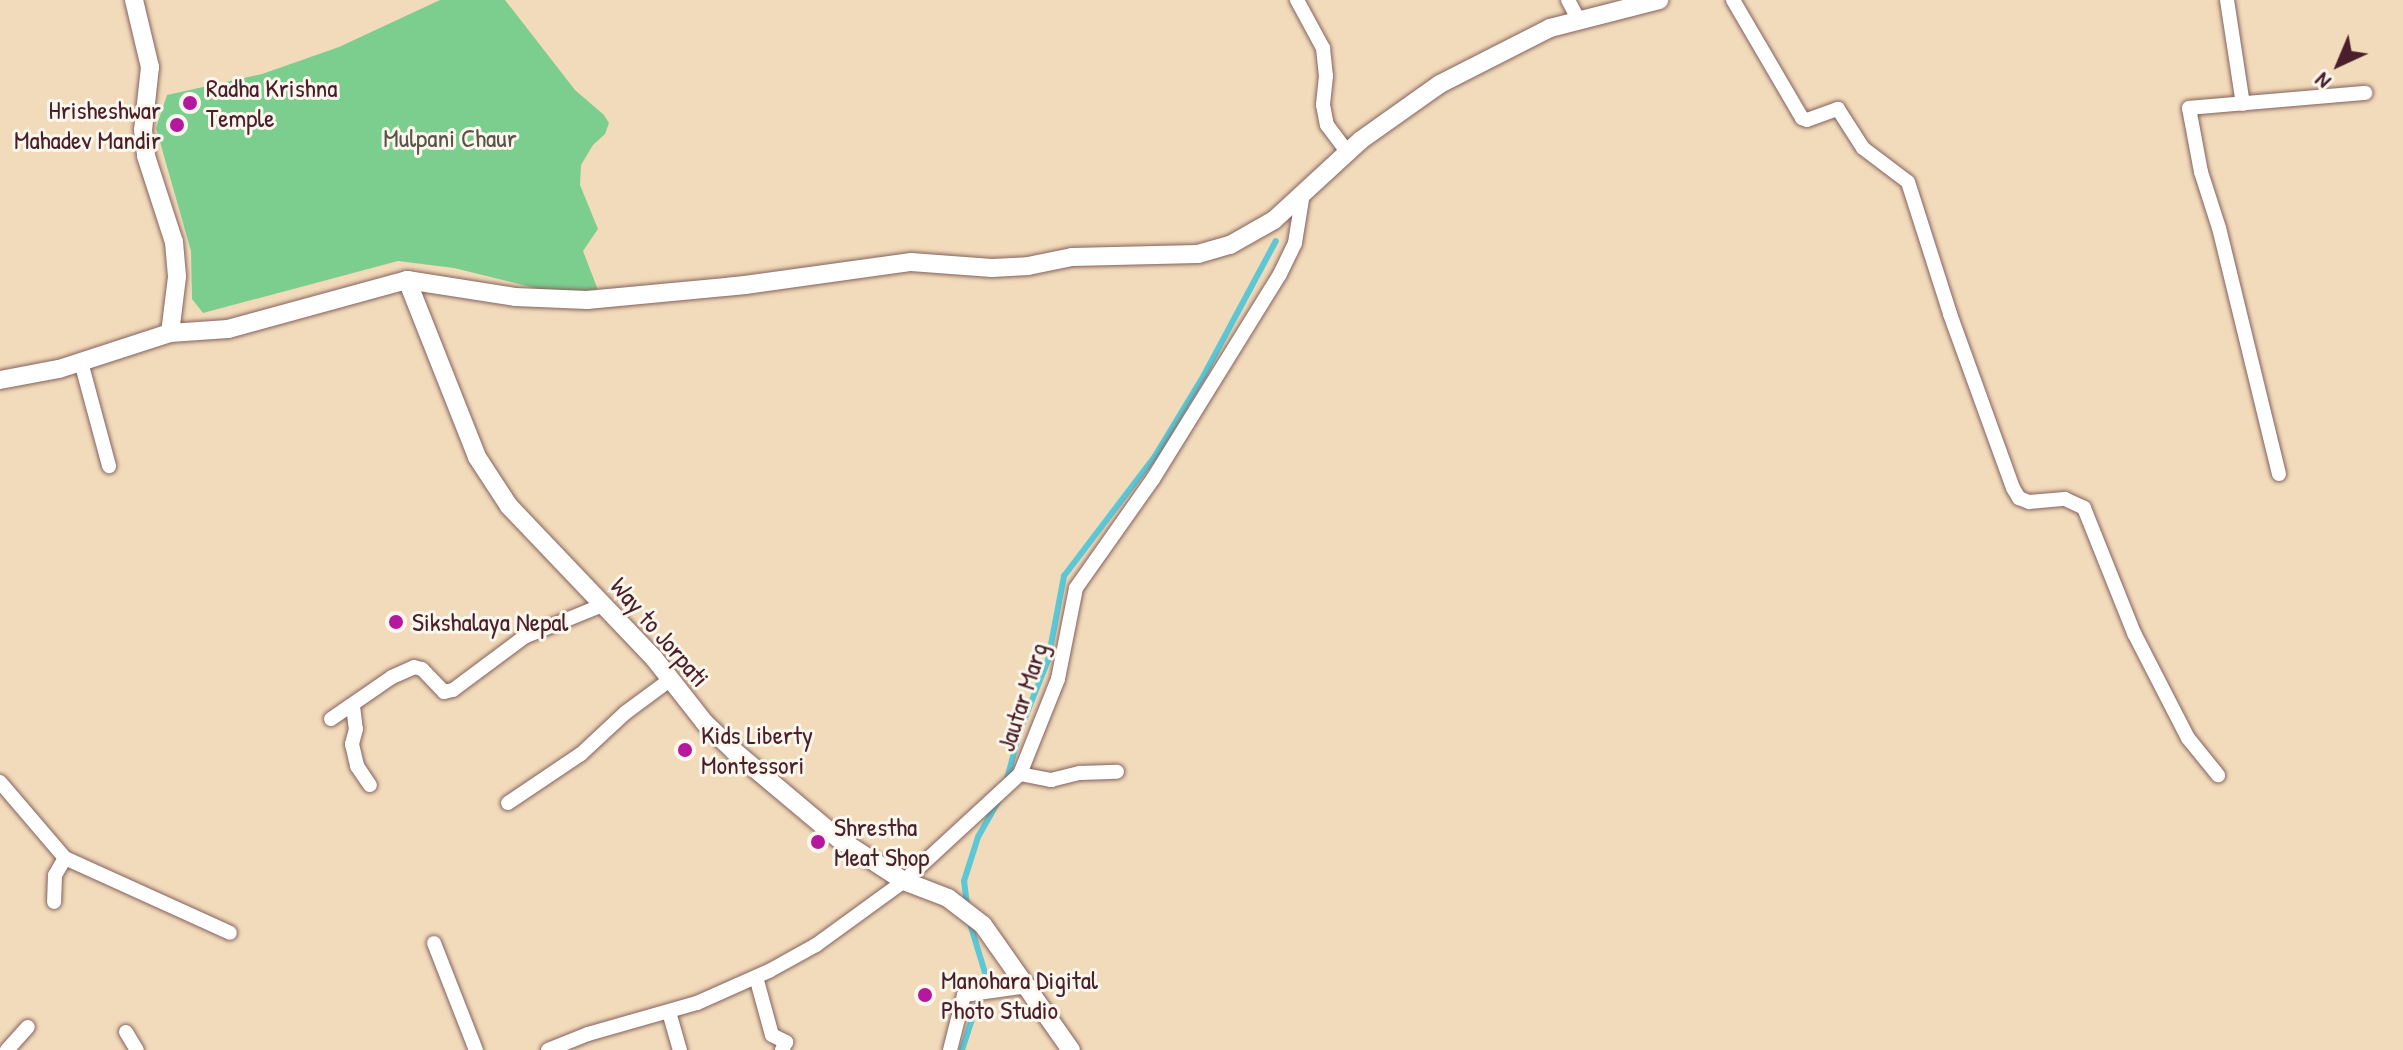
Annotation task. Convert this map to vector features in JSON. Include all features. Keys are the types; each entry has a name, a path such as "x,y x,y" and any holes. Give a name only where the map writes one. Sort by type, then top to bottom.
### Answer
{"street":[{"path":"134,0 150,67 144,111 146,156 174,242 177,277 170,333"},
{"path":"1297,0 1323,48 1327,125 1347,152"},
{"path":"1568,0 1578,19"},
{"path":"0,380 81,362 170,333 228,329 407,280 515,297 587,300 745,285 911,262 992,268 1028,266 1072,257 1198,254 1253,234 1347,152 1397,112 1440,84 1550,28 1659,0"},
{"path":"1733,0 1802,118 1807,120 1838,109 1863,148 1908,182 1950,314 2013,488 2019,498 2029,502 2065,499 2084,508 2141,646 2188,738 2218,775"},
{"path":"2227,0 2243,104"},
{"path":"2279,474 2219,228 2201,172 2189,108 2365,93"},
{"name":"Jautar Marg","path":"548,1050 588,1034 669,1012 756,977 816,945 904,881 1020,774 1058,679 1076,588 1153,479 1280,274 1295,243 1303,193"},
{"name":"Way to Jorpati","path":"407,280 477,457 509,506 671,679 705,723 734,751 839,839 904,881 948,898 983,925 1029,986 1071,1050"},
{"path":"81,362 109,466"},
{"path":"331,719 392,677 414,667 422,669 444,692 453,690 524,637 603,605"},
{"path":"508,803 581,754 625,713 671,679"},
{"path":"353,706 356,729 352,744 357,766 370,785"},
{"path":"1020,774 1051,780 1080,773 1117,772"},
{"path":"0,782 65,858 230,933"},
{"path":"54,902 55,875 65,858"},
{"path":"434,943 476,1050"},
{"path":"756,977 772,1035 786,1042 782,1050"},
{"path":"950,1050 956,1035 959,1002 964,995 973,991 1029,986"},
{"path":"669,1012 680,1050"},
{"path":"7,1050 28,1027"},
{"path":"126,1032 137,1050"}],"green space":[{"name":"Mulpani Chaur","path":"440,0 505,0 575,90 609,123 605,134 593,145 581,165 580,185 598,229 583,251 598,290 551,292 454,268 398,261 203,313 192,299 191,251 156,128 167,95 262,74 339,47"}],"waterway":[{"path":"1006,783 1020,730 1048,660 1064,576 1155,456 1204,375 1276,241"},
{"path":"967,905 964,881 978,837 999,800"},
{"path":"962,1050 986,976 969,920"}],"place":[{"name":"Radha Krishna Temple","path":"190,103"},
{"name":"Hrisheshwar Mahadev Mandir","path":"177,125"},
{"name":"Sikshalaya Nepal","path":"396,622"},
{"name":"Kids Liberty Montessori","path":"685,750"},
{"name":"Shrestha Meat Shop","path":"818,842"},
{"name":"Manohara Digital Photo Studio","path":"925,995"}]}
